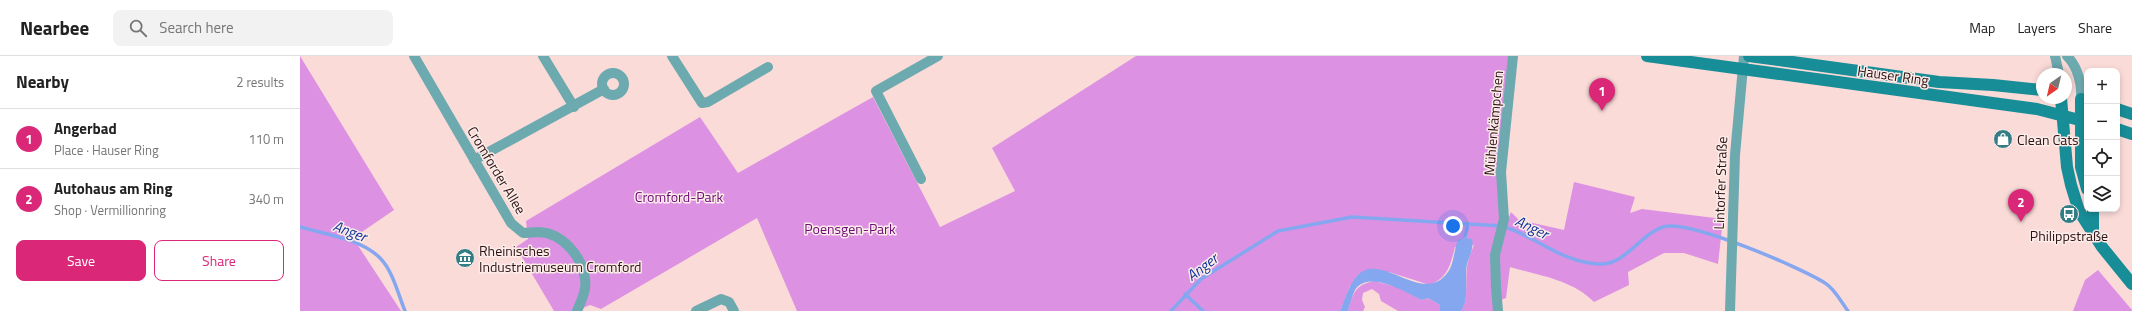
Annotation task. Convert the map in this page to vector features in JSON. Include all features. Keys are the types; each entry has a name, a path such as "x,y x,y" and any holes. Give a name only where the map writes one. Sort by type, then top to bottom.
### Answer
{"main road":[{"name":"Hauser Ring","path":"1647,56 2037,109 2083,121"},
{"name":"Hauser Ring","path":"1749,56 1939,82 1993,84 2036,89"},
{"path":"2072,97 2084,100 2081,167 2084,178"},
{"path":"2061,104 2067,167 2071,186 2080,211 2102,247 2132,284"},
{"path":"2120,110 2132,114"},
{"path":"2092,212 2093,230"}],"street":[{"name":"Cromforder Allee","path":"414,56 514,226 523,234 539,232 552,236 568,246 579,258 585,280 583,298 577,311"},
{"path":"543,56 574,107"},
{"path":"672,56 698,101 703,104 768,67"},
{"path":"921,179 876,91 938,56"},
{"name":"Mühlenkämpchen","path":"1498,311 1495,255 1504,219 1500,172 1513,56"},
{"name":"Lintorfer Straße","path":"1730,311 1735,155 1741,69 1744,56"},
{"path":"2055,56 2058,68"},
{"path":"2067,56 2078,76 2084,100"},
{"path":"474,160 574,107 604,89"},
{"path":"696,311 721,299 729,302 734,311"}],"green space":[{"path":"300,56 394,210 353,238 401,311 300,311"},
{"path":"1136,56 1513,56 1501,172 1505,227 1511,212 1519,220 1564,230 1574,182 1635,197 1630,213 1642,209 1723,219 1718,264 1684,253 1664,253 1628,272 1629,285 1594,302 1576,288 1566,283 1510,267 1506,298 1498,301 1498,311 1461,311 1466,296 1467,264 1474,245 1455,247 1452,260 1445,274 1430,285 1389,272 1350,286 1340,311 797,311 757,218 601,309 590,305 576,311 554,311 516,247 528,239 526,221 700,117 738,173 873,97 940,227 1015,191 992,148"},
{"path":"2098,270 2132,311 2073,311 2085,280"},
{"path":"1374,281 1397,287 1422,300 1428,298 1440,305 1440,311 1398,311 1381,301 1379,294 1372,289 1363,293 1362,300 1365,307 1363,311 1348,311 1353,295 1356,291 1363,285"}],"water":[{"path":"1465,238 1472,239 1472,245 1466,270 1465,301 1461,311 1440,311 1440,305 1428,298 1422,300 1388,284 1369,282 1361,284 1355,290 1348,311 1340,311 1352,283 1358,275 1368,269 1379,269 1415,282 1427,284 1438,281 1450,269 1458,240"}],"waterway":[{"name":"Anger","path":"1171,311 1201,279 1278,231 1352,217 1502,226 1514,230 1573,259 1599,264 1617,260 1654,231 1663,227 1676,226 1696,230 1745,246 1794,267 1832,288 1848,311"},
{"path":"1465,238 1468,224"},
{"name":"Anger","path":"300,227 353,242 363,246 380,258 385,263 395,283 405,311"},
{"path":"1185,294 1203,311"}],"place":[{"name":"Angerbad","path":"1602,111"},
{"name":"Clean Cats","path":"2003,139"},
{"name":"Philippstraße","path":"2069,214"},
{"name":"Autohaus am Ring","path":"2021,222"},
{"name":"Rheinisches Industriemuseum Cromford","path":"465,258"}],"park label":[{"name":"Cromford-Park","path":"679,196"},
{"name":"Poensgen-Park","path":"850,228"}]}
